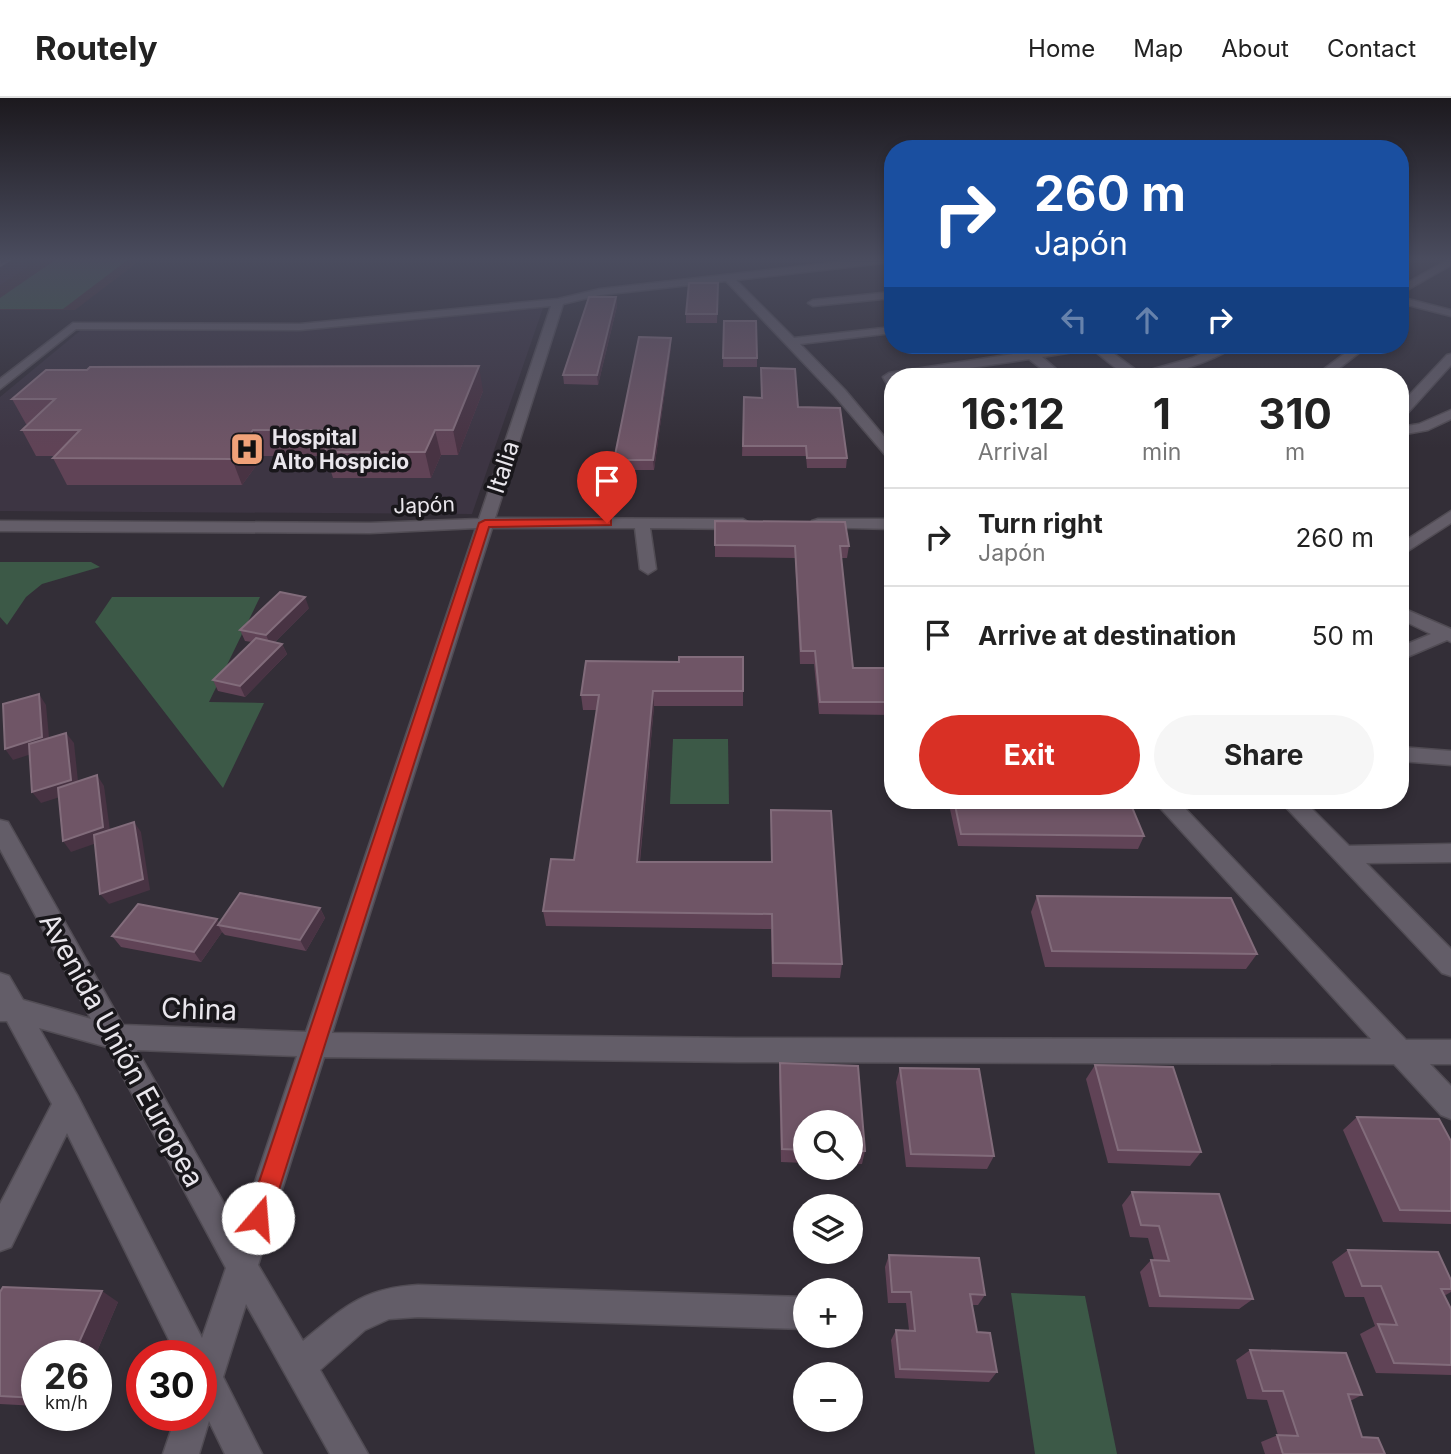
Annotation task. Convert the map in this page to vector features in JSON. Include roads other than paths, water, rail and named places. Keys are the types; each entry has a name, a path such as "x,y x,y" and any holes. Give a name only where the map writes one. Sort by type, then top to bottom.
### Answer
{"street":[{"path":"0,385 73,326 300,327 359,321"},
{"name":"Italia","path":"214,1340 242,1267 552,321"},
{"path":"771,321 884,445"},
{"path":"791,342 884,331"},
{"path":"945,368 1031,354 1048,368"},
{"path":"1107,354 1127,368"},
{"path":"1182,368 1211,354"},
{"path":"1332,368 1351,354"},
{"path":"1409,403 1451,358"},
{"path":"964,365 968,368"},
{"path":"1409,429 1423,427 1451,414"},
{"path":"1409,545 1451,516"},
{"name":"Japón","path":"0,526 370,528 485,523 762,524"},
{"path":"642,524 648,569"},
{"path":"801,524 884,524"},
{"path":"1409,616 1448,635"},
{"path":"1409,650 1448,635"},
{"path":"1409,755 1451,758"},
{"path":"1172,809 1451,1105"},
{"path":"1299,809 1451,965"},
{"name":"Avenida Unión Europea","path":"0,828 242,1267 350,1454"},
{"path":"1345,855 1451,853"},
{"path":"4,1001 67,1104 184,1340"},
{"name":"China","path":"4,1001 115,1037 315,1045 988,1051 1396,1049 1451,1052"},
{"path":"0,1236 67,1104"},
{"path":"300,1366 354,1319 387,1303 418,1301 793,1313"},
{"path":"217,1404 244,1454"},
{"path":"181,1454 188,1431"}],"place":[{"name":"Hospital Alto Hospicio","path":"247,449"}]}
